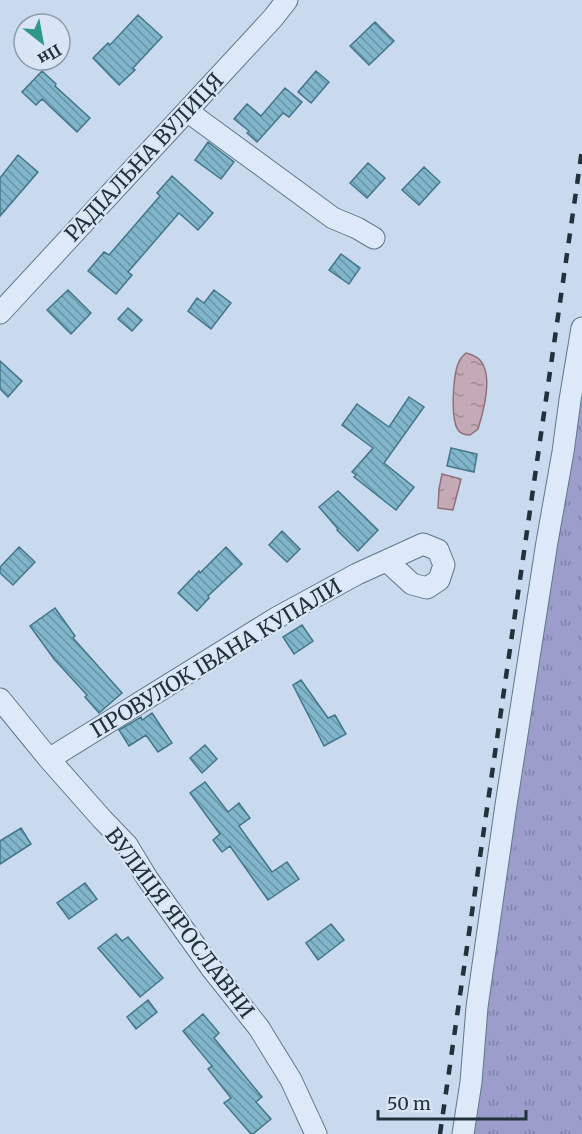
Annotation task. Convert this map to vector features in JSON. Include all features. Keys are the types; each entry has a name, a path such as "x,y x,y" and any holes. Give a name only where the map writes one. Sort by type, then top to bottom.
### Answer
{"street":[{"name":"РАДІАЛЬНА ВУЛИЦЯ","path":"0,313 273,18 287,0"},
{"path":"187,111 333,218 374,238"},
{"path":"463,1134 471,1082 477,1007 506,805 582,328"},
{"name":"ПРОВУЛОК ІВАНА КУПАЛИ","path":"49,759 278,617 357,574 387,561"},
{"name":"ВУЛИЦЯ ЯРОСЛАВНИ","path":"0,699 49,759 127,846 212,969 259,1028 291,1080 316,1134"}],"green space":[{"path":"582,377 582,1134 469,1134 493,943"}],"water":[{"path":"466,353 481,361 487,381 484,407 478,429 470,435 458,430 453,405 458,366"},
{"path":"442,474 461,479 453,510 438,508"}],"building":[{"path":"138,15 162,37 133,68 135,70 119,85 93,58 108,43 110,45"},
{"path":"375,22 394,41 369,65 350,46"},
{"path":"316,71 329,82 311,103 298,92"},
{"path":"43,72 90,118 77,132 42,99 36,105 22,92"},
{"path":"285,88 302,102 289,117 283,113 257,142 247,133 249,131 234,119 247,104 261,116"},
{"path":"208,142 234,162 221,179 195,160"},
{"path":"18,155 38,172 0,216 0,178"},
{"path":"368,163 385,178 367,198 350,183"},
{"path":"424,167 440,182 419,205 402,190"},
{"path":"172,176 213,213 198,230 179,213 128,272 132,275 116,294 88,271 104,252 109,255 160,196 157,193"},
{"path":"341,254 360,268 349,284 329,270"},
{"path":"68,290 91,313 71,334 47,310"},
{"path":"214,290 231,303 211,329 188,311 197,298 204,303"},
{"path":"128,308 142,320 132,331 118,319"},
{"path":"0,361 22,381 8,397 0,389"},
{"path":"409,397 424,407 384,463 414,487 396,510 354,477 356,475 352,472 373,448 342,425 357,404 389,427"},
{"path":"451,448 477,454 474,472 447,466"},
{"path":"338,491 378,530 358,551 319,507"},
{"path":"282,531 300,549 287,562 269,545"},
{"path":"19,547 35,562 13,585 0,573 0,567"},
{"path":"226,547 242,564 208,596 209,598 197,611 178,593"},
{"path":"55,608 75,636 73,638 122,693 99,713 30,626"},
{"path":"302,625 313,641 294,654 283,637"},
{"path":"301,680 328,718 335,715 346,734 324,746 293,685"},
{"path":"152,713 172,743 158,752 146,735 129,746 119,730"},
{"path":"205,745 217,759 202,773 190,758"},
{"path":"205,782 228,812 239,803 250,818 239,826 272,872 287,862 299,879 268,900 230,846 222,852 213,840 220,834 190,793"},
{"path":"21,828 31,844 0,864 0,841"},
{"path":"85,883 97,899 69,919 57,903"},
{"path":"331,924 344,940 318,960 306,943"},
{"path":"116,934 122,941 128,937 163,978 140,997 98,948"},
{"path":"148,1000 157,1012 136,1029 127,1017"},
{"path":"203,1014 219,1033 214,1038 262,1097 256,1102 271,1119 253,1134 224,1103 231,1098 208,1069 212,1066 183,1031"}],"railway":[{"path":"440,1134 582,150"}]}
